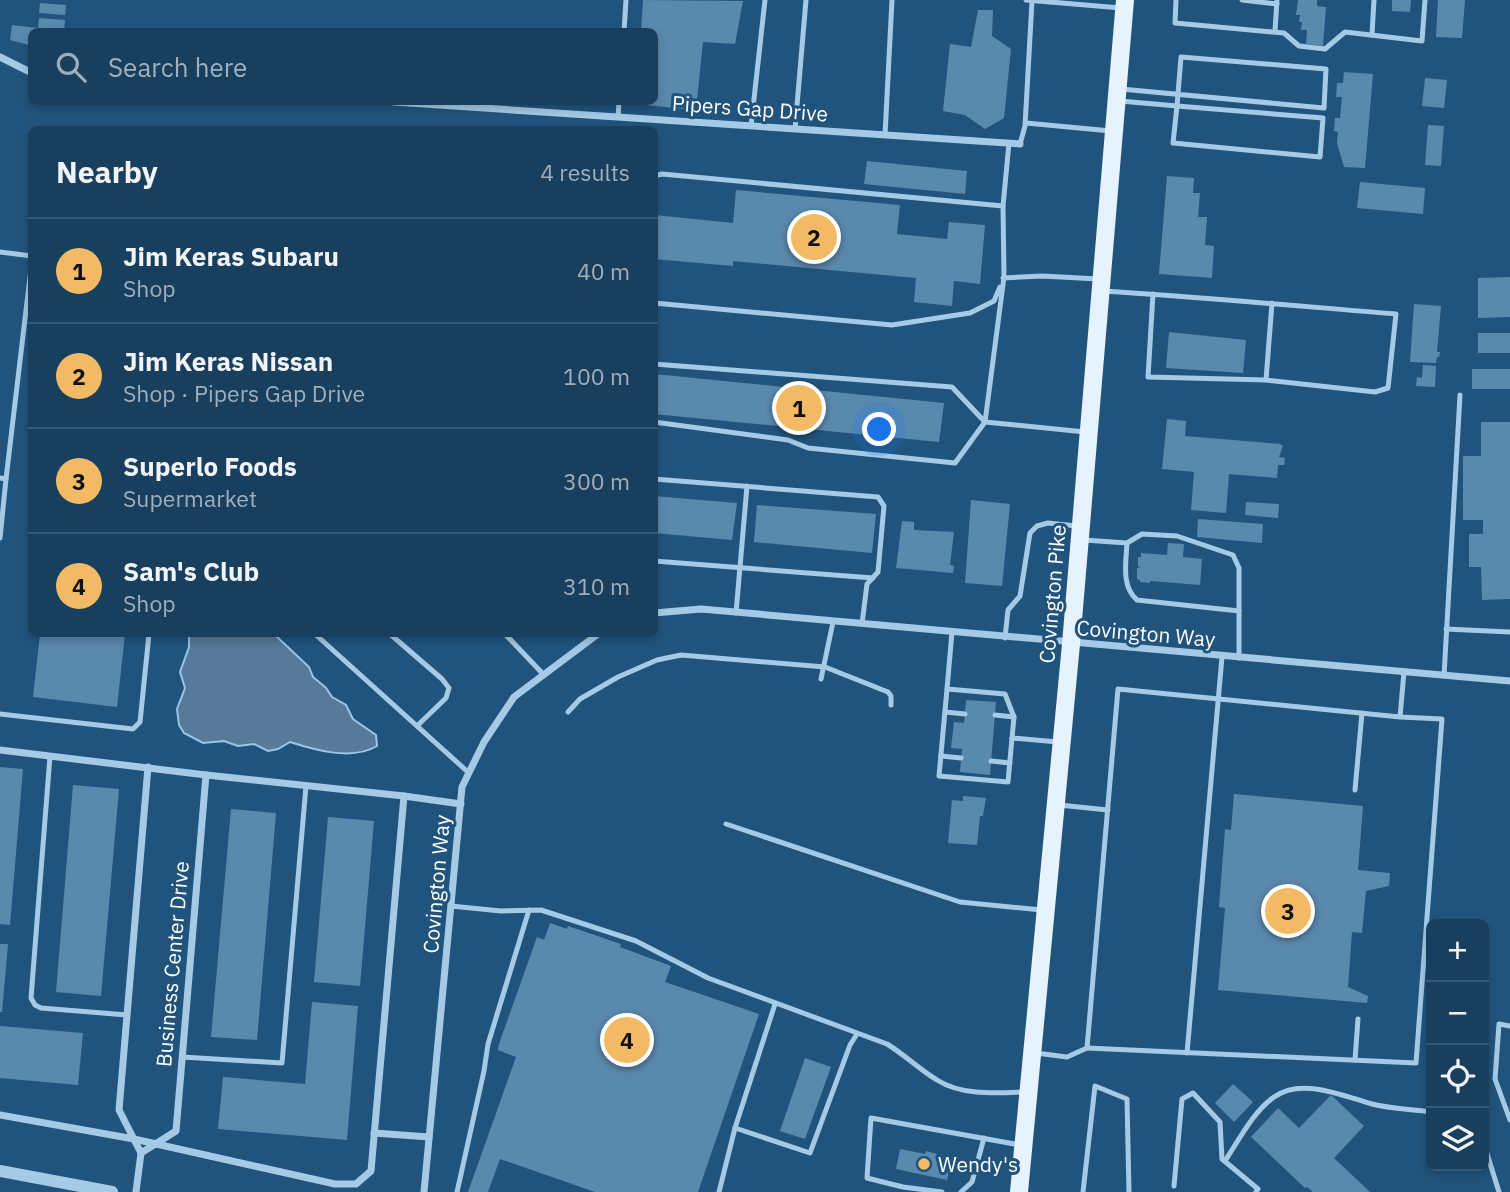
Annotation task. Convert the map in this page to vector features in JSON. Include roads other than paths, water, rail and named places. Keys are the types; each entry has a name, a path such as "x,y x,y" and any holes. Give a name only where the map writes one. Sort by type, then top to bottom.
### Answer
{"main road":[{"name":"Covington Pike","path":"1019,1192 1071,644 1125,4"}],"street":[{"path":"0,57 28,71"},
{"name":"Pipers Gap Drive","path":"439,105 1020,144"},
{"name":"Covington Way","path":"658,613 701,609 1510,681"},
{"name":"Covington Way","path":"424,1192 462,788 484,741 514,697 594,637"},
{"path":"0,750 461,804"},
{"name":"Business Center Drive","path":"148,767 119,1110 141,1153 176,1131 206,775"},
{"path":"0,1115 134,1139 335,1184 356,1184 371,1171 404,796"},
{"path":"374,1133 429,1137"},
{"path":"136,1192 141,1153"},
{"path":"0,1171 111,1192"}],"lane":[{"path":"624,28 626,0"},
{"path":"751,126 765,0"},
{"path":"795,129 806,0"},
{"path":"885,135 892,0"},
{"path":"1026,0 1125,4"},
{"path":"1176,0 1175,23 1275,31 1284,33 1299,46 1325,49 1345,32 1422,41 1425,0"},
{"path":"1242,0 1277,2 1275,31"},
{"path":"1372,35 1374,0"},
{"path":"1020,144 1026,123 1032,1"},
{"path":"1181,57 1326,69 1320,157 1173,143 1178,94 1181,57"},
{"path":"1117,94 1178,94 1324,108"},
{"path":"1117,94 1177,106 1323,118"},
{"path":"618,117 619,105"},
{"path":"1026,123 1114,131"},
{"path":"658,423 788,440 808,448 956,463 985,422 1004,276 1003,206 1009,143"},
{"path":"658,175 1003,206"},
{"path":"0,252 28,257"},
{"path":"1004,276 1042,276 1153,294 1396,314 1388,388 1375,392 1266,380 1148,377 1153,294"},
{"path":"658,303 892,325 970,313 995,302 1004,276"},
{"path":"0,538 3,479 28,288"},
{"path":"1266,380 1272,303"},
{"path":"658,364 952,387 985,422 1088,433"},
{"path":"1444,676 1460,395"},
{"path":"658,479 878,497 884,506 878,572 867,584 862,624"},
{"path":"736,613 747,486"},
{"path":"1005,638 1008,610 1020,596 1030,533 1037,526 1048,523 1126,543 1142,534 1177,536 1233,555 1239,568 1239,658"},
{"path":"1126,543 1126,584 1129,593 1137,600 1239,611"},
{"path":"658,561 873,578"},
{"path":"821,679 833,622"},
{"path":"1446,629 1510,632"},
{"path":"947,689 1005,694 1014,717 1008,782 940,776 941,756 952,632"},
{"path":"0,714 132,729 140,722 149,637"},
{"path":"317,637 469,774"},
{"path":"393,637 449,688 446,698 417,726"},
{"path":"511,637 544,675"},
{"path":"568,712 580,699 621,676 657,660 681,655 825,667 888,692 891,695 891,705"},
{"path":"1187,1053 1222,657"},
{"path":"1400,717 1404,672"},
{"path":"1032,1053 1067,1057 1087,1048 1416,1063 1442,719 1118,689 1087,1048"},
{"path":"945,712 965,713"},
{"path":"1355,790 1362,713"},
{"path":"995,715 1014,717"},
{"path":"1012,738 1061,743"},
{"path":"50,756 31,998 35,1005 41,1008 127,1015"},
{"path":"941,756 961,758"},
{"path":"991,761 1010,763"},
{"path":"182,1057 282,1063 306,786"},
{"path":"1055,804 1108,810"},
{"path":"726,824 960,902 1046,910"},
{"path":"451,905 501,911 541,910 636,941 708,978 887,1044 938,1081 956,1088 992,1093 1028,1092"},
{"path":"457,1192 488,1044 529,910"},
{"path":"719,1192 735,1128 775,1004"},
{"path":"1355,1060 1358,1020"},
{"path":"1510,1026 1499,1024 1495,1079 1510,1120"},
{"path":"735,1128 810,1153 850,1045 857,1034"},
{"path":"1083,1192 1095,1086 1127,1099 1129,1192"},
{"path":"1225,1161 1256,1114 1275,1096 1300,1089 1324,1090 1374,1105 1426,1111"},
{"path":"1174,1186 1182,1099 1193,1093 1220,1122 1222,1159 1258,1189 1256,1192"},
{"path":"942,1192 903,1187 867,1178 871,1118 1023,1146"},
{"path":"961,1192 972,1182 984,1139"},
{"path":"1489,1160 1499,1192"}],"water":[{"path":"189,637 277,637 309,667 313,677 332,697 346,705 353,719 376,735 377,746 356,753 334,753 290,742 268,751 254,744 238,746 224,741 203,743 184,733 179,725 177,709 185,688 180,672 189,647"}],"place":[{"name":"Jim Keras Nissan","path":"814,237"},
{"name":"Jim Keras Subaru","path":"799,408"},
{"name":"Superlo Foods","path":"1288,911"},
{"name":"Sam's Club","path":"627,1040"},
{"name":"Wendy's","path":"924,1164"}]}
